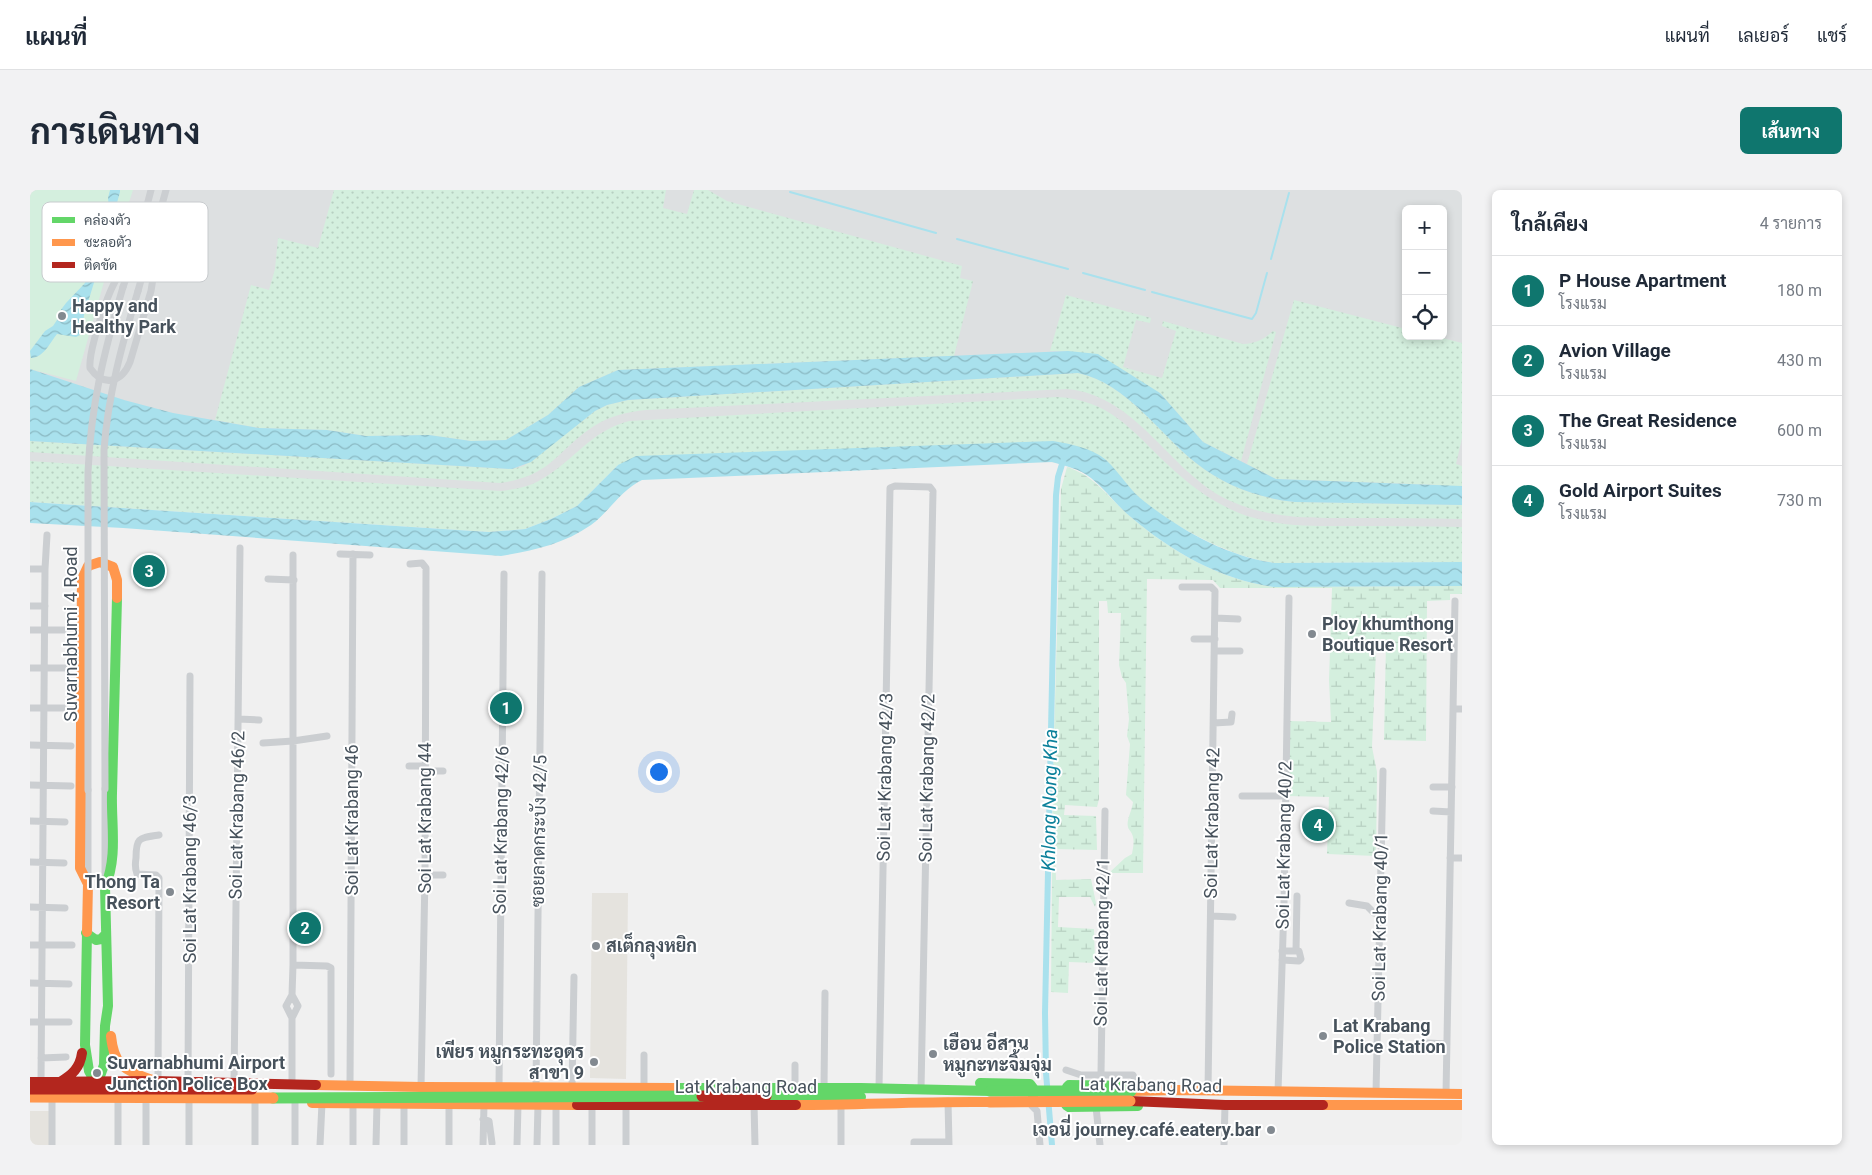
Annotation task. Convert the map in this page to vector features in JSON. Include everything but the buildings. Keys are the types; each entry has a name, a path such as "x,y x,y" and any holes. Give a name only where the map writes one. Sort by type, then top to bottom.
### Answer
{"main road":[{"path":"88,884 80,868 82,579 88,566 100,562 113,567 118,580 112,797 113,857 110,875 105,887"},
{"name":"Suvarnabhumi 4 Road","path":"88,884 85,1045 88,1065 101,1093 114,1101"},
{"name":"Suvarnabhumi 4 Road","path":"96,1083 104,1064 105,1025 108,1005 105,887"},
{"path":"86,933 91,939 95,940 100,940 106,934"},
{"path":"108,1005 112,1048 121,1068 127,1072 156,1081"},
{"path":"60,1082 71,1076 79,1068 85,1045"},
{"name":"Lat Krabang Road","path":"35,1082 96,1083 156,1081 292,1084 426,1090 499,1087 879,1088 922,1089 950,1098"},
{"path":"57,1101 84,1095 96,1083"},
{"path":"961,1084 1030,1084 1033,1088 1032,1106 972,1106 950,1098 961,1084"},
{"path":"1133,1093 1067,1086 1067,1106 1156,1106 1178,1104"},
{"path":"30,1089 426,1090 539,1094 608,1093 630,1088"},
{"name":"Lat Krabang Road","path":"30,1101 189,1101 449,1105 842,1104 930,1101 990,1096 1133,1093 1178,1090 1462,1094"},
{"path":"1314,1092 1314,1104"},
{"name":"Lat Krabang Road","path":"1133,1093 1178,1104 1462,1105"},
{"path":"30,1097 509,1098 842,1096 930,1101"}],"street":[{"path":"114,282 94,343 90,368 93,373 102,379 110,380 122,376 126,372 152,282"},
{"name":"Suvarnabhumi 4 Road","path":"88,884 88,472 90,436 99,373 125,282"},
{"name":"Suvarnabhumi 4 Road","path":"105,887 104,450 113,381 140,282"},
{"name":"Soi Lat Krabang 42/3","path":"879,1088 890,488 894,486 912,487"},
{"name":"Soi Lat Krabang 42/2","path":"912,487 930,487 933,491 922,1089"},
{"path":"35,1082 41,1058 42,1022 44,630 47,535"},
{"name":"Soi Lat Krabang 46/2","path":"234,1083 240,548"},
{"path":"340,554 370,555"},
{"name":"Soi Lat Krabang 46","path":"350,1086 353,554"},
{"path":"292,1018 286,1006 292,995 293,965 294,555"},
{"name":"Soi Lat Krabang 44","path":"410,564 422,563 426,568 426,1090"},
{"path":"30,569 45,569"},
{"name":"Soi Lat Krabang 42/6","path":"499,1087 504,574"},
{"name":"ซอยลาดกระบัง 42/5","path":"536,1087 542,574"},
{"path":"268,579 294,580"},
{"name":"Soi Lat Krabang 42","path":"1182,587 1214,588 1216,591 1208,1091"},
{"name":"Soi Lat Krabang 40/2","path":"1278,1092 1288,598"},
{"path":"1446,1094 1451,812 1458,641 1455,601"},
{"path":"30,606 45,606"},
{"path":"1215,618 1238,619"},
{"path":"30,630 73,630"},
{"path":"1194,638 1215,639"},
{"path":"1215,651 1240,651"},
{"path":"30,668 72,668"},
{"name":"Soi Lat Krabang 46/3","path":"188,1082 190,676"},
{"path":"30,708 72,708"},
{"path":"1454,709 1462,709"},
{"path":"1214,723 1228,723 1232,720 1232,714"},
{"path":"238,719 259,720"},
{"path":"263,743 327,736"},
{"path":"30,745 71,746"},
{"path":"409,766 442,771"},
{"name":"Soi Lat Krabang 40/1","path":"1376,1093 1383,771"},
{"path":"30,785 71,786"},
{"path":"1434,787 1452,787"},
{"path":"1242,796 1285,796"},
{"name":"Soi Lat Krabang 42/1","path":"1101,1074 1105,811"},
{"path":"1433,812 1451,812"},
{"path":"30,821 65,822"},
{"path":"156,1081 159,878 156,875 137,874 135,870 136,845 138,841 144,837 159,835"},
{"path":"1450,858 1462,858"},
{"path":"30,862 64,863"},
{"path":"425,874 443,875"},
{"path":"1296,951 1297,896"},
{"path":"1349,903 1367,906 1374,913 1380,914"},
{"path":"30,907 66,908"},
{"path":"1211,916 1233,917"},
{"path":"30,945 72,946"},
{"path":"1282,951 1300,952 1300,960 1282,960"},
{"path":"293,965 328,966 331,968 330,1074"},
{"path":"572,1087 574,977"},
{"path":"30,983 69,984"},
{"path":"824,1088 825,993"},
{"path":"292,995 298,1006 292,1018 292,1084"},
{"path":"30,1022 69,1022"},
{"path":"1378,1026 1425,1027"},
{"path":"1428,1043 1447,1044"},
{"path":"644,1055 644,1088"},
{"path":"41,1058 66,1057"},
{"path":"795,1065 795,1088"},
{"path":"1066,1070 1081,1074 1133,1075 1133,1093"},
{"path":"914,1145 914,1142 949,1143 950,1098"},
{"path":"52,1145 57,1101"},
{"path":"114,1101 118,1145"},
{"path":"146,1101 146,1145"},
{"path":"189,1101 189,1145"},
{"path":"255,1102 255,1145"},
{"path":"295,1145 296,1103"},
{"path":"320,1145 322,1103"},
{"path":"352,1145 353,1104"},
{"path":"376,1145 377,1104"},
{"path":"404,1104 404,1145"},
{"path":"754,1104 755,1145"},
{"path":"841,1145 842,1104"},
{"path":"449,1105 449,1145"},
{"path":"483,1145 484,1105"},
{"path":"517,1145 518,1105"},
{"path":"537,1145 538,1105"},
{"path":"556,1105 556,1145"},
{"path":"592,1105 592,1145"},
{"path":"626,1105 626,1145"},
{"path":"1224,1145 1225,1105"},
{"path":"1032,1106 1037,1111 1040,1145"},
{"path":"1096,1107 1100,1145"},
{"path":"484,1119 489,1121 492,1143"}],"shaded area":[{"path":"30,190 1462,190 1462,550 1296,549 1132,466 638,443 566,493 30,486"},
{"path":"592,893 628,893 626,1079 590,1078"},
{"path":"30,1111 51,1111 51,1145 30,1145"}],"green space":[{"path":"30,190 133,190 129,202 42,202 42,282 104,282 76,381 30,369"},
{"path":"334,190 666,190 663,208 687,214 694,190 708,190 727,201 962,266 960,278 973,281 954,356 618,370 579,387 548,415 506,440 471,441 429,435 366,436 327,430 259,428 215,420 251,285 269,290 275,269 278,238 318,248"},
{"path":"1066,295 1151,318 1150,323 1136,320 1123,367 1162,378 1176,331 1162,326 1163,321 1243,344 1256,342 1273,331 1276,332 1241,461 1203,442 1160,393 1068,351 1050,351"},
{"path":"1294,300 1402,328 1402,340 1447,339 1462,343 1462,438 1456,464 1462,466 1462,486 1439,487 1439,485 1276,479 1247,464"},
{"path":"1078,373 1112,387 1142,411 1196,463 1218,478 1242,490 1295,502 1462,505 1462,519 1309,518 1275,514 1242,506 1205,486 1151,435 1114,405 1092,395 1067,389 632,412 612,417 594,426 543,468 531,475 500,483 30,452 30,441 512,469 524,466 595,411 607,405 628,400"},
{"path":"1057,397 1075,399 1106,411 1130,429 1192,485 1219,504 1239,513 1266,521 1294,525 1462,527 1462,562 1275,563 1259,560 1224,549 1173,522 1144,502 1105,459 618,465 577,506 525,529 489,532 30,502 30,461 501,491 537,482 603,432 629,421"},
{"path":"1067,467 1094,482 1132,518 1164,542 1198,563 1235,578 1274,587 1462,586 1462,594 1450,594 1450,600 1427,601 1426,741 1384,740 1386,641 1378,642 1372,747 1377,772 1376,856 1327,854 1329,797 1287,796 1288,721 1331,722 1329,680 1332,588 1220,588 1213,580 1147,579 1143,873 1109,873 1132,854 1134,844 1132,833 1128,828 1128,818 1133,802 1126,795 1130,744 1127,736 1129,719 1126,683 1122,677 1119,665 1121,613 1108,613 1107,601 1099,601 1099,799 1097,807 1065,805 1064,815 1096,816 1097,850 1055,849 1056,880 1091,879 1096,903 1095,907 1090,897 1059,897 1058,927 1094,929 1095,963 1069,962 1068,993 1051,992 1053,773 1061,489"}],"water":[{"path":"110,190 120,190 117,202 108,202"},
{"path":"94,282 80,335 76,337 57,334 43,353 31,358 30,351 45,331 53,326 57,320 57,315 66,303 85,283"},
{"path":"1068,351 1098,354 1160,393 1203,442 1276,479 1462,486 1462,505 1295,502 1242,490 1218,478 1196,463 1142,411 1112,387 1078,373 628,400 607,405 595,411 531,462 512,469 30,441 30,369 124,400 173,413 259,428 327,430 366,436 429,435 471,441 506,440 548,415 579,387 618,370"},
{"path":"1053,441 1094,452 1106,460 1140,498 1159,513 1223,549 1258,560 1275,563 1462,562 1462,586 1274,587 1235,578 1198,563 1181,553 1132,518 1087,475 1073,468 1052,462 642,480 628,489 597,520 581,532 548,546 501,556 123,528 30,523 30,502 489,532 525,529 577,506 618,465 636,456"}],"waterway":[{"path":"790,192 936,233"},
{"path":"1271,259 1289,193"},
{"path":"957,239 1068,269"},
{"path":"1083,273 1145,290"},
{"path":"1152,292 1252,319 1256,313 1267,273"},
{"name":"Khlong Nong Kha","path":"1052,1145 1046,1073 1045,1013 1056,495 1058,477 1064,458"}],"traffic: fast":[{"path":"95,1086 104,1065 105,1026 108,1006 105,887 113,852 112,793 117,598"},
{"path":"87,932 85,1045 89,1071 98,1088"},
{"path":"86,933 96,940 101,939 106,934"},
{"path":"980,1083 1030,1084 1033,1088 1033,1099"},
{"path":"1131,1086 1069,1085 1067,1087 1066,1105 1069,1107 1138,1106"},
{"path":"675,1088 861,1088 990,1091"},
{"path":"990,1091 1131,1091"},
{"path":"273,1098 702,1096"},
{"path":"766,1096 861,1097"}],"traffic: slow":[{"path":"87,932 88,884 80,868 82,579 88,566 100,562 113,567 117,580 117,598"},
{"path":"111,1036 115,1055 122,1066 152,1080"},
{"path":"316,1085 675,1088"},
{"path":"1131,1091 1462,1094"},
{"path":"30,1097 273,1098"},
{"path":"990,1102 1130,1101"},
{"path":"796,1105 990,1102"},
{"path":"312,1103 577,1105"},
{"path":"1323,1105 1462,1105"}],"traffic: jam":[{"path":"60,1082 75,1070 82,1053"},
{"path":"30,1082 155,1081 316,1085"},
{"path":"30,1089 252,1089"},
{"path":"702,1096 766,1096"},
{"path":"1130,1101 1225,1105 1323,1105"},
{"path":"577,1105 796,1105"}],"place":[{"name":"Happy and Healthy Park","path":"62,316"},
{"name":"The Great Residence","path":"149,571"},
{"name":"Ploy khumthong Boutique Resort","path":"1312,634"},
{"name":"P House Apartment","path":"506,708"},
{"name":"Gold Airport Suites","path":"1318,825"},
{"name":"Thong Ta Resort","path":"170,892"},
{"name":"Avion Village","path":"305,928"},
{"name":"สเต็กลุงหยิก","path":"596,946"},
{"name":"Lat Krabang Police Station","path":"1323,1036"},
{"name":"เฮือน อีสาน หมูกะทะจิ้มจุ่ม","path":"933,1054"},
{"name":"เพียร หมูกระทะอุดร สาขา 9","path":"594,1062"},
{"name":"Suvarnabhumi Airport Junction Police Box","path":"97,1073"},
{"name":"เจอนี่ journey.café.eatery.bar","path":"1271,1130"}]}
